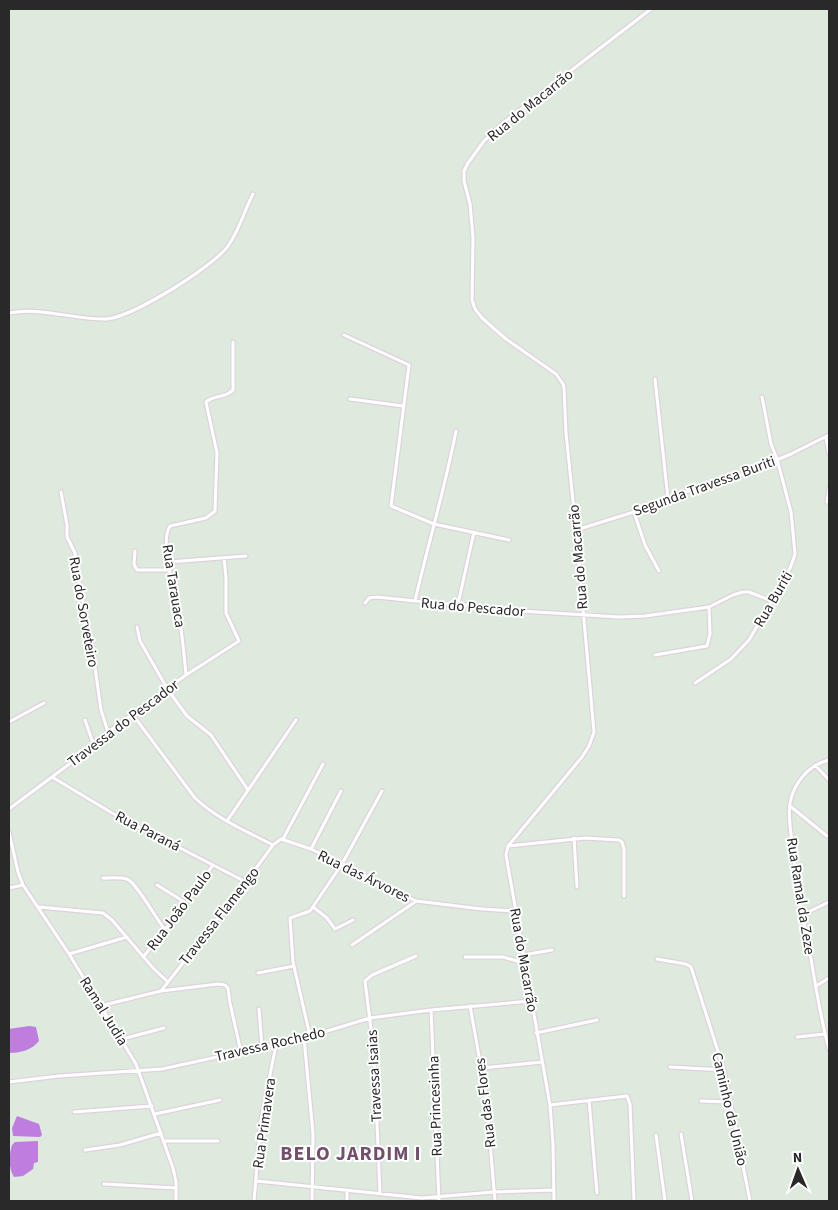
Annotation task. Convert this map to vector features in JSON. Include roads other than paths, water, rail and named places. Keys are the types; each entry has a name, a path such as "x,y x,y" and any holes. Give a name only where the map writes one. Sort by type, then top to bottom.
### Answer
{"street":[{"name":"Rua do Macarrão","path":"554,1201 550,1105 506,858 508,846 582,758 593,738 594,727 566,433 565,394 563,384 551,371 506,339 482,318 474,307 472,297 473,232 470,204 464,177 468,163 489,136 503,123 651,9"},
{"path":"9,313 38,310 105,319 129,313 178,286 222,254 229,244 253,194"},
{"path":"344,335 409,365 391,506 434,524 509,540"},
{"name":"Rua Tarauaca","path":"186,675 167,538 170,526 206,518 215,511 217,453 206,402 214,397 228,394 233,390 233,342"},
{"path":"655,379 668,499"},
{"name":"Rua Buriti","path":"696,683 718,669 749,640 792,566 795,554 791,512 777,459 771,444 762,397"},
{"path":"350,399 403,406"},
{"path":"414,601 447,476 456,430"},
{"name":"Segunda Travessa Buriti","path":"576,530 743,474 828,436"},
{"path":"828,436 829,454"},
{"path":"827,502 829,490"},
{"name":"Rua do Sorveteiro","path":"61,492 68,537 75,553 76,568 89,629 101,710 108,732"},
{"path":"634,512 646,545 659,571"},
{"path":"458,604 474,532"},
{"path":"135,551 134,564 137,570 170,570"},
{"path":"169,562 246,556"},
{"name":"Travessa do Pescador","path":"9,809 93,743 186,675 239,641 226,613 224,558"},
{"path":"655,655 708,646 710,634 709,607 733,594 746,592 772,601"},
{"name":"Rua do Pescador","path":"365,603 369,598 377,598 481,606 502,610 633,617 709,607"},
{"path":"138,627 140,641 168,690 187,716 211,735 248,790"},
{"path":"9,722 44,703"},
{"path":"133,715 190,793 207,809 273,845"},
{"path":"85,720 93,743"},
{"path":"227,821 296,720"},
{"name":"Rua Ramal da Zeze","path":"829,760 815,765 799,781 792,796 790,806 793,851 802,915 829,1048"},
{"path":"283,839 323,764"},
{"path":"815,765 829,780"},
{"name":"Rua Paraná","path":"52,777 112,813 246,882"},
{"path":"311,849 341,791"},
{"path":"310,1036 294,966 290,918 308,913 313,907 342,864 382,791"},
{"path":"790,806 827,836"},
{"name":"Ramal Judia","path":"9,832 18,872 23,885 69,954 122,1039 140,1072 175,1176 176,1201"},
{"path":"508,846 574,838 594,838 622,842 624,849 624,896"},
{"path":"574,838 577,886"},
{"name":"Travessa Flamengo","path":"160,991 273,845 283,839"},
{"name":"Rua das Árvores","path":"283,839 311,849 378,884 416,901 482,910 515,911"},
{"name":"Rua João Paulo","path":"144,956 213,865"},
{"path":"102,878 126,879 134,884 155,918 165,930"},
{"path":"9,888 23,885"},
{"path":"157,885 186,903"},
{"path":"352,945 416,901"},
{"path":"802,915 829,902"},
{"path":"38,907 103,913 112,920 153,968 168,982"},
{"path":"313,907 327,918 334,928 353,920"},
{"path":"69,954 126,937"},
{"path":"523,956 552,950"},
{"name":"Travessa Isaias","path":"380,1194 374,1053 366,979 416,956"},
{"path":"464,957 503,957 524,963"},
{"name":"Caminho da União","path":"657,959 686,964 691,968 724,1070 750,1201"},
{"path":"258,974 294,966"},
{"path":"816,986 829,978"},
{"name":"Travessa Flamengo","path":"100,1006 160,991 218,984 226,985 241,1052"},
{"name":"Travessa Rochedo","path":"9,1082 59,1076 140,1072 162,1069 276,1045 370,1018 431,1010 531,1001"},
{"name":"Rua das Flores","path":"470,1006 482,1068 489,1122 494,1201"},
{"path":"259,1009 262,1047"},
{"name":"Rua Princesinha","path":"431,1010 439,1201"},
{"path":"536,1033 597,1020"},
{"path":"122,1039 164,1028"},
{"path":"797,1037 825,1034"},
{"path":"304,1038 312,1134 312,1201"},
{"name":"Rua Primavera","path":"254,1201 261,1120 276,1045"},
{"path":"482,1068 542,1062"},
{"path":"670,1067 724,1070"},
{"path":"550,1105 627,1096 630,1104 634,1201"},
{"path":"155,1114 220,1100"},
{"path":"589,1100 597,1193"},
{"path":"701,1101 730,1102"},
{"path":"74,1112 152,1106"},
{"path":"85,1150 120,1145 161,1133"},
{"path":"681,1134 692,1201"},
{"path":"656,1136 665,1201"},
{"path":"164,1141 218,1141"},
{"path":"257,1181 422,1198 494,1192 554,1190"},
{"path":"104,1184 176,1188"},
{"path":"347,1191 347,1201"}],"district":[{"name":"BELO JARDIM I","path":"351,1153"}]}
